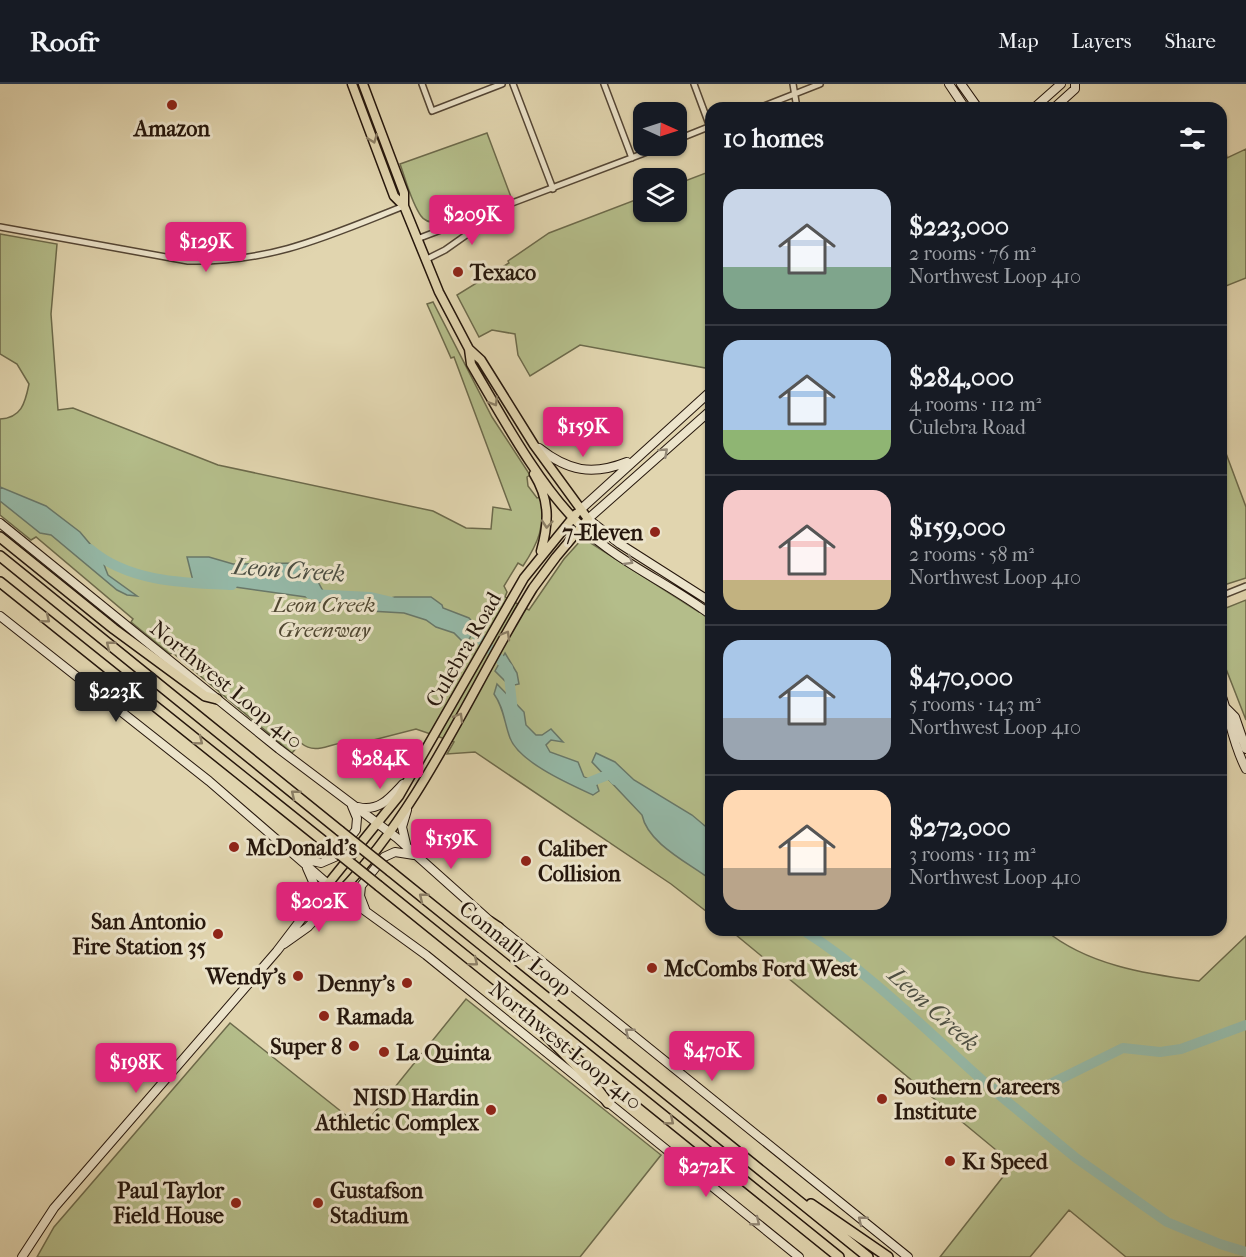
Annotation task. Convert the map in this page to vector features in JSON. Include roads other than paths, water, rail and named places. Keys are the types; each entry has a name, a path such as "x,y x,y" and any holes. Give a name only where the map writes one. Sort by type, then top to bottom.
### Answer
{"highway":[{"path":"0,537 127,639 205,696 217,699"},
{"name":"Connally Loop","path":"1,551 10,564 868,1257"},
{"name":"Connally Loop","path":"0,582 839,1257"},
{"path":"494,978 512,1003 588,1077 608,1103"},
{"path":"771,1178 855,1232 888,1257"}],"main road":[{"path":"352,84 394,196 404,206"},
{"path":"363,84 404,193 404,206 425,260 469,349 471,364 525,452 572,517 582,527 615,553 674,588 705,611"},
{"path":"949,84 961,102"},
{"path":"961,84 974,102"},
{"path":"1041,102 1061,84"},
{"path":"1061,102 1075,89 1075,84"},
{"path":"469,349 481,360 534,445 588,519 630,551 679,579 705,598"},
{"name":"Culebra Road","path":"22,1257 54,1208 277,951 311,904 377,823 408,779 513,596 539,557 572,517 705,396"},
{"name":"Culebra Road","path":"277,951 318,917 389,832 409,804 525,602 549,565 588,519 705,415"},
{"path":"534,445 562,464 587,471 605,470 634,459"},
{"path":"525,452 545,495 548,510 546,534 539,557"},
{"name":"Northwest Loop 410","path":"0,524 217,699 389,832 490,921 908,1257"},
{"name":"Northwest Loop 410","path":"0,616 218,788 328,884 439,966 799,1257"},
{"path":"1227,709 1235,717 1246,750"},
{"path":"1227,722 1246,769"},
{"path":"349,802 365,808 377,807 389,799 408,779"},
{"path":"299,858 321,863 338,854 356,827 356,814 349,802"},
{"path":"406,846 402,827 409,804"},
{"path":"318,917 338,904 363,910 360,896 361,886 384,857 398,852 418,856"},
{"path":"299,858 313,881 314,893 311,904"}],"street":[{"path":"422,84 432,111 502,84"},
{"path":"513,84 553,189"},
{"path":"604,84 632,158"},
{"path":"694,84 705,114"},
{"path":"794,84 796,102"},
{"path":"774,102 820,84"},
{"path":"687,136 705,129"},
{"path":"417,239 637,156"},
{"path":"0,227 188,261 218,262 254,258 289,250 404,206"},
{"path":"425,260 445,250 504,208"},
{"path":"1227,594 1246,586"}],"water":[{"path":"0,487 46,506 80,532 101,557 108,575 137,596 127,595 117,590 51,535 40,533 0,501"},
{"path":"187,557 209,557 233,564 300,563 311,570 323,591 333,600 318,603 313,598 193,581"},
{"path":"395,597 431,597 443,608 469,618 476,626 466,645 454,633 404,613 353,610 355,606"},
{"path":"505,653 517,673 519,684 510,686 495,671"},
{"path":"497,684 524,712 526,725 536,735 542,735 551,729 563,742 551,740 546,745 550,752 578,762 584,777 596,782 599,791 593,795 559,778 534,764 515,747 494,694"},
{"path":"596,753 615,762 634,780 692,815 705,826 705,876 670,852 652,835 642,815 592,762"}],"waterway":[{"name":"Leon Creek","path":"90,549 121,568 157,579 232,585"},
{"name":"Leon Creek","path":"310,594 371,597 392,602"},
{"name":"Leon Creek","path":"465,623 508,668 513,712"},
{"name":"Leon Creek","path":"582,782 585,784 610,774 615,780"},
{"name":"Leon Creek","path":"812,936 877,985 992,1089 1042,1088 1123,1048 1160,1052 1181,1049 1246,1025"},
{"path":"992,1089 1076,1158 1167,1222 1246,1252"}],"place":[{"name":"Amazon","path":"172,105"},
{"name":"Texaco","path":"458,272"},
{"name":"7-Eleven","path":"655,532"},
{"name":"McDonald's","path":"234,847"},
{"name":"Caliber Collision","path":"526,861"},
{"name":"San Antonio Fire Station 35","path":"218,934"},
{"name":"McCombs Ford West","path":"652,968"},
{"name":"Wendy's","path":"298,976"},
{"name":"Denny's","path":"407,983"},
{"name":"Ramada","path":"324,1016"},
{"name":"Super 8","path":"354,1046"},
{"name":"La Quinta","path":"384,1052"},
{"name":"Southern Careers Institute","path":"882,1099"},
{"name":"NISD Hardin Athletic Complex","path":"491,1110"},
{"name":"K1 Speed","path":"950,1161"},
{"name":"Paul Taylor Field House","path":"236,1203"},
{"name":"Gustafson Stadium","path":"318,1203"}],"park label":[{"name":"Leon Creek Greenway","path":"324,616"}]}
